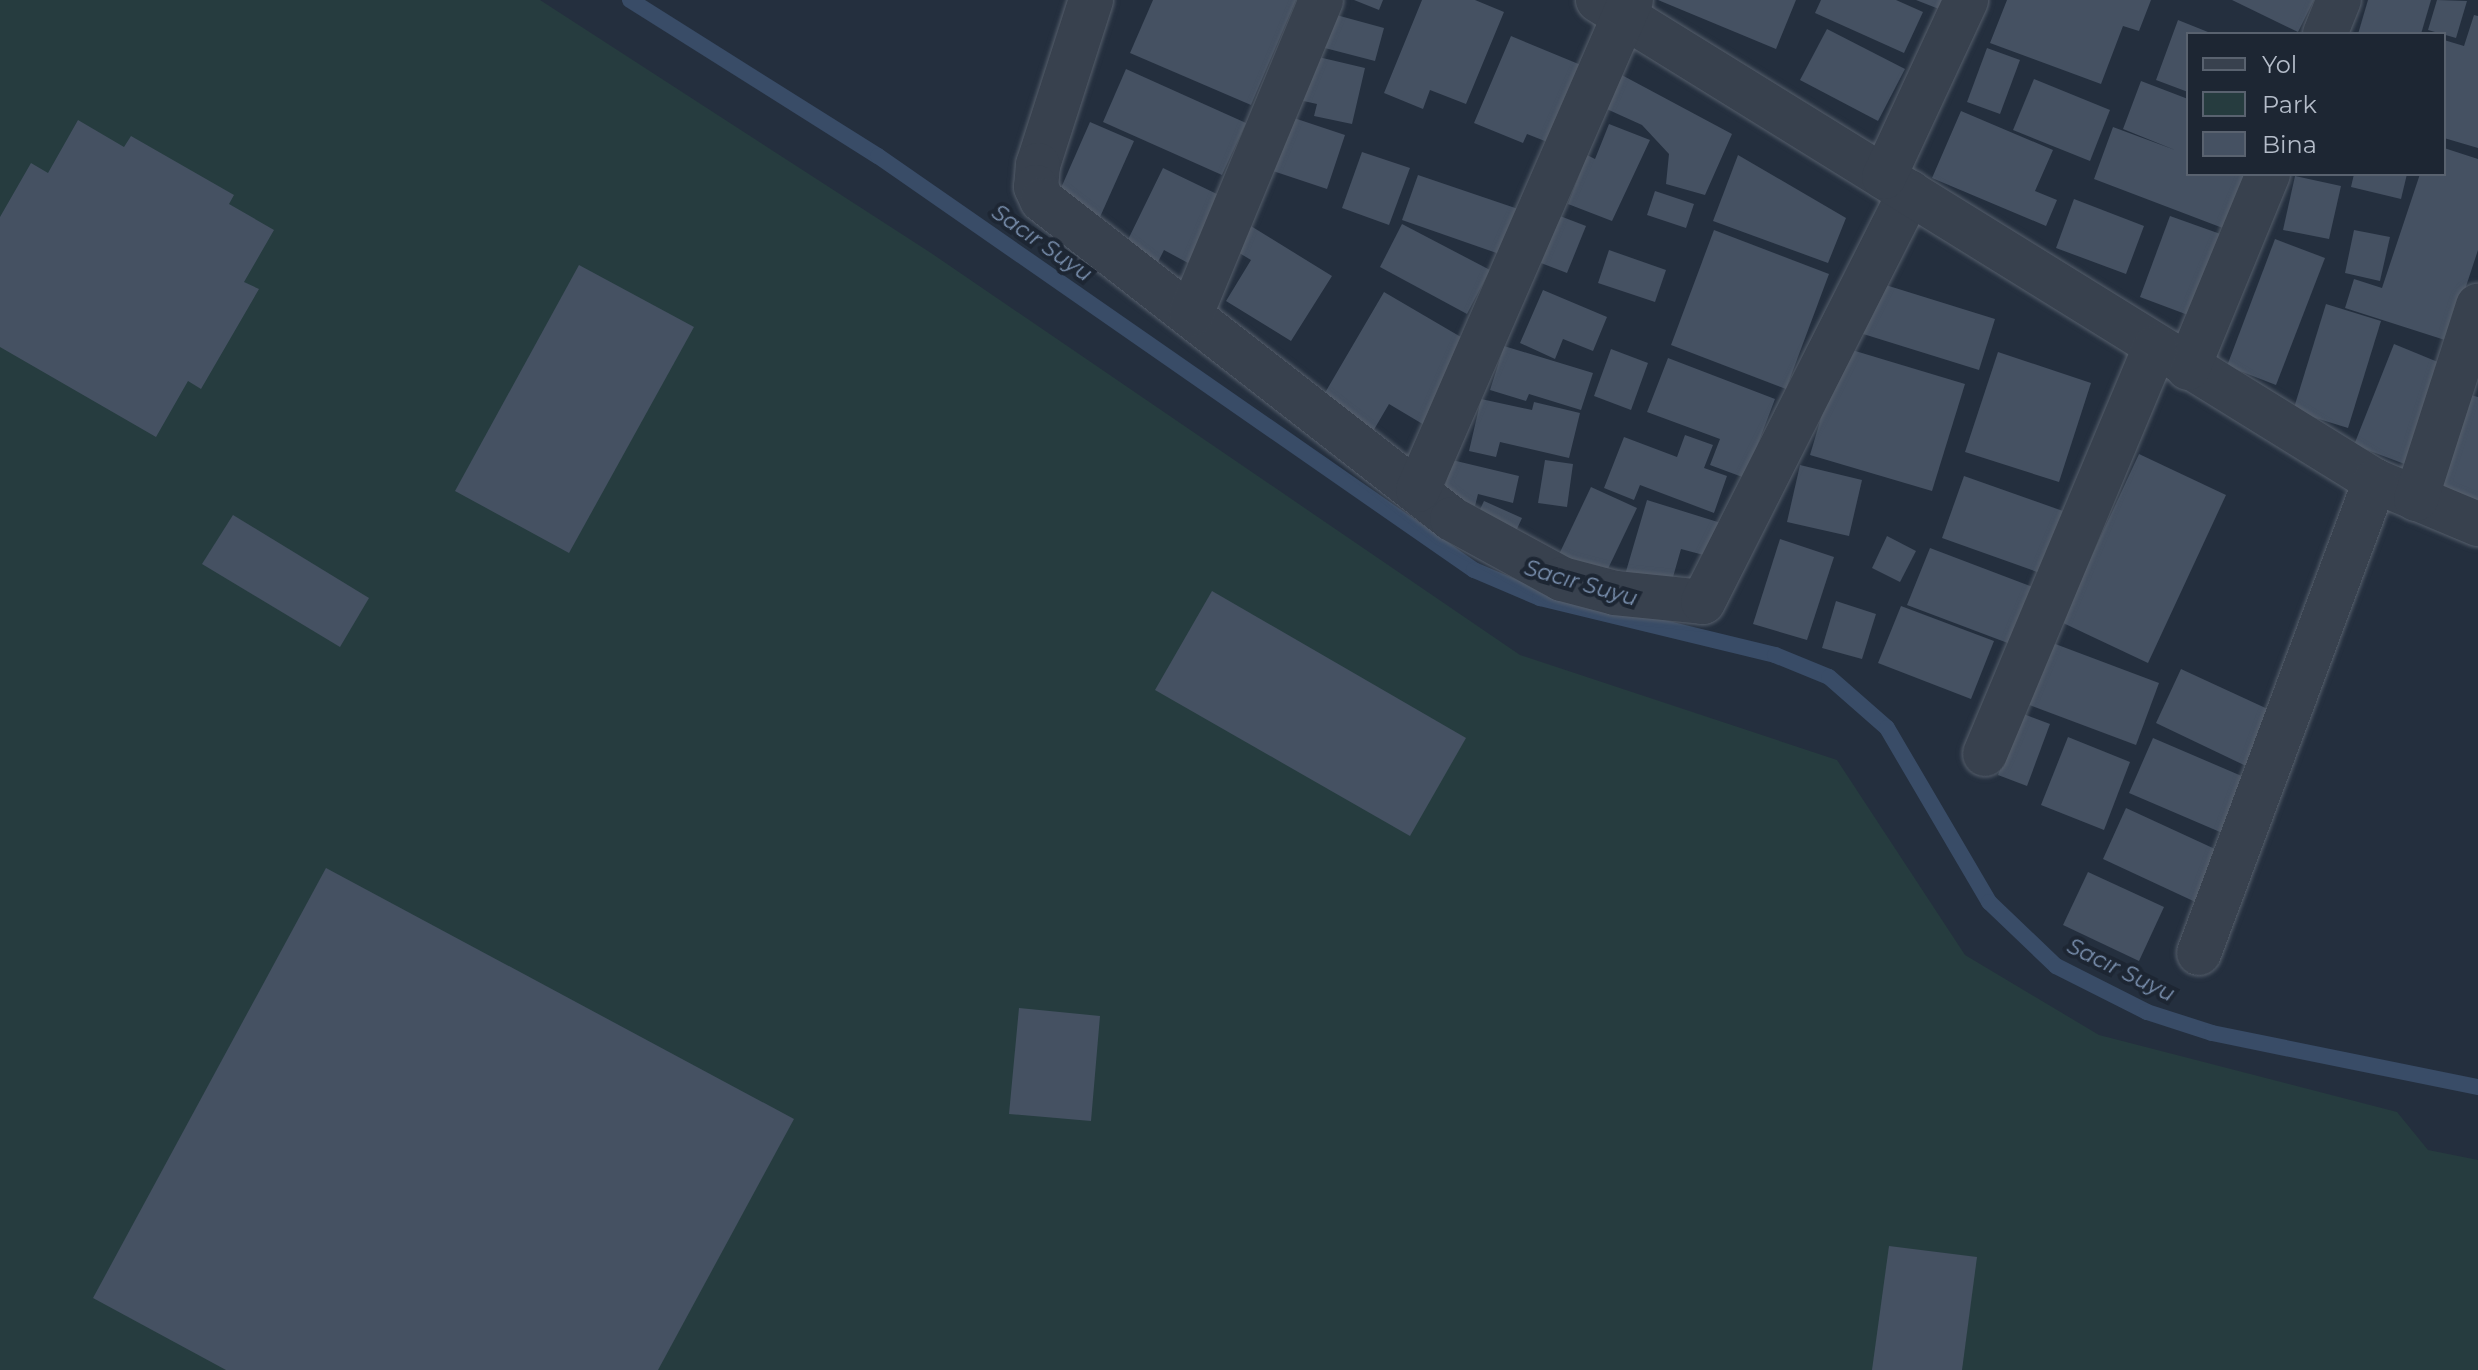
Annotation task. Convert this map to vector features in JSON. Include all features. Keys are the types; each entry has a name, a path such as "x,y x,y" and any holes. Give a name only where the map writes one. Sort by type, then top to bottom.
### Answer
{"street":[{"path":"1091,0 1036,187 1042,200 1452,519 1562,579 1657,600 1703,602 1897,184 1966,0"},
{"path":"1191,314 1321,0"},
{"path":"2326,32 2339,0"},
{"path":"1418,490 1618,6 2172,357 2375,481 2478,524"},
{"path":"1985,754 2172,357 2267,176"},
{"path":"2416,499 2478,306"},
{"path":"2199,953 2375,481"}],"green space":[{"path":"0,0 540,0 931,253 1520,655 1837,760 1965,955 2099,1035 2397,1112 2428,1150 2478,1160 2478,1370 0,1370"}],"building":[{"path":"1153,0 1296,0 1251,105 1130,53"},
{"path":"1354,0 1383,0 1379,10"},
{"path":"1422,0 1475,0 1504,12 1466,104 1430,90 1423,109 1384,93"},
{"path":"1658,0 1796,0 1776,49"},
{"path":"1821,0 1896,0 1923,12 1904,53 1815,13"},
{"path":"1916,0 1949,0 1944,11"},
{"path":"2007,0 2151,0 2139,31 2123,26 2101,84 1990,43"},
{"path":"2232,0 2314,0 2298,32"},
{"path":"2368,0 2431,0 2422,32 2359,32"},
{"path":"2437,0 2467,1 2456,38 2446,35 2446,32 2428,30"},
{"path":"1329,13 1384,28 1375,61 1321,47"},
{"path":"2474,15 2478,16 2478,148 2446,139 2446,41 2464,46"},
{"path":"2178,20 2208,32 2186,32 2186,91 2156,80"},
{"path":"1827,29 1905,69 1878,121 1800,80"},
{"path":"1511,36 1593,70 1560,147 1527,134 1523,143 1474,123"},
{"path":"1987,48 2020,60 2000,114 1967,102"},
{"path":"1310,55 1365,68 1352,124 1314,116 1317,104 1299,100"},
{"path":"1126,69 1246,123 1222,175 1103,122"},
{"path":"1618,73 1732,134 1705,195 1666,184 1669,154 1642,125 1600,106"},
{"path":"2034,79 2110,110 2090,161 2013,130"},
{"path":"2141,81 2186,98 2186,176 2248,176 2228,230 2094,179 2113,127 2175,150 2123,129"},
{"path":"1961,111 2053,150 2035,191 2057,200 2046,226 1932,178"},
{"path":"1288,116 1345,135 1327,189 1270,170"},
{"path":"78,120 124,147 131,136 234,195 229,204 274,230 244,282 259,289 201,389 188,381 156,437 0,347 0,217 31,163 48,173"},
{"path":"1090,122 1134,141 1100,217 1057,197"},
{"path":"1609,124 1650,140 1612,221 1568,204 1587,155 1595,159"},
{"path":"2446,149 2478,159 2478,250 2448,341 2345,308 2354,279 2382,288 2419,176 2446,176"},
{"path":"1362,152 1410,168 1389,225 1342,208"},
{"path":"1738,155 1846,218 1828,263 1713,221"},
{"path":"1163,168 1221,196 1188,263 1164,250 1153,272 1120,256"},
{"path":"1418,175 1524,211 1508,257 1402,220"},
{"path":"2295,176 2341,186 2329,239 2283,230"},
{"path":"2354,176 2407,176 2401,199 2351,187"},
{"path":"1655,191 1694,204 1686,228 1647,215"},
{"path":"2074,199 2144,226 2126,274 2056,248"},
{"path":"1560,216 1586,226 1567,273 1541,263"},
{"path":"2170,216 2226,236 2196,318 2140,297"},
{"path":"1246,223 1332,276 1291,341 1226,301 1251,260 1231,248"},
{"path":"1402,224 1490,270 1467,314 1380,267"},
{"path":"1714,230 1829,274 1786,389 1671,345"},
{"path":"2354,230 2390,237 2380,281 2345,273"},
{"path":"2275,239 2325,258 2276,385 2227,366"},
{"path":"1609,250 1666,270 1655,302 1598,283"},
{"path":"579,265 694,327 569,553 455,491"},
{"path":"1876,282 1995,319 1979,370 1860,333"},
{"path":"1543,290 1607,317 1593,351 1563,339 1555,359 1520,343"},
{"path":"1384,292 1478,347 1431,429 1389,404 1372,433 1319,403"},
{"path":"2326,304 2381,321 2348,428 2293,411"},
{"path":"2394,344 2450,367 2410,466 2354,445"},
{"path":"1504,346 1593,373 1581,410 1529,394 1526,401 1490,390"},
{"path":"1842,347 1965,384 1932,491 1810,455"},
{"path":"1611,349 1648,363 1631,410 1594,396"},
{"path":"1998,352 2091,383 2059,482 1965,452"},
{"path":"1668,358 1775,399 1745,478 1710,465 1720,439 1647,412"},
{"path":"2467,394 2478,397 2478,502 2436,487"},
{"path":"1481,399 1532,410 1534,402 1580,413 1569,458 1500,442 1496,457 1469,451"},
{"path":"1685,435 1713,445 1704,468 1727,476 1714,513 1640,485 1634,500 1604,488 1624,437 1677,457"},
{"path":"2139,454 2226,495 2148,663 2061,622"},
{"path":"1452,460 1519,476 1513,503 1478,494 1475,506 1442,498"},
{"path":"1545,460 1573,464 1567,507 1538,503"},
{"path":"1800,465 1862,480 1849,536 1787,522"},
{"path":"1964,476 2063,511 2040,573 1942,538"},
{"path":"1591,487 1637,508 1605,575 1553,567"},
{"path":"1647,500 1721,523 1711,557 1681,549 1667,598 1622,585"},
{"path":"1484,501 1522,518 1511,542 1473,524"},
{"path":"233,515 369,598 340,647 202,564"},
{"path":"1887,536 1916,551 1900,582 1872,568"},
{"path":"1780,539 1834,557 1807,640 1753,624"},
{"path":"1930,548 2035,588 2013,645 1907,605"},
{"path":"1212,591 1466,738 1410,836 1155,690"},
{"path":"1836,601 1876,614 1862,659 1822,648"},
{"path":"1901,606 1994,641 1971,699 1878,663"},
{"path":"2050,642 2159,683 2136,745 2027,704"},
{"path":"2181,669 2272,711 2246,766 2156,723"},
{"path":"2021,713 2050,724 2027,786 1998,775"},
{"path":"2068,737 2130,762 2104,830 2041,805"},
{"path":"2153,738 2251,780 2227,835 2129,793"},
{"path":"2126,808 2228,855 2204,906 2103,859"},
{"path":"326,868 794,1119 658,1370 226,1370 93,1298"},
{"path":"2088,872 2164,907 2139,961 2063,925"},
{"path":"1019,1008 1100,1016 1091,1121 1009,1114"},
{"path":"1889,1246 1977,1257 1962,1370 1872,1370"}],"waterway":[{"name":"Sacır Suyu","path":"630,0 878,156 1474,570 1540,598 1775,655 1829,677 1887,728 1989,902 2056,966 2147,1012 2212,1033 2478,1087"}]}
